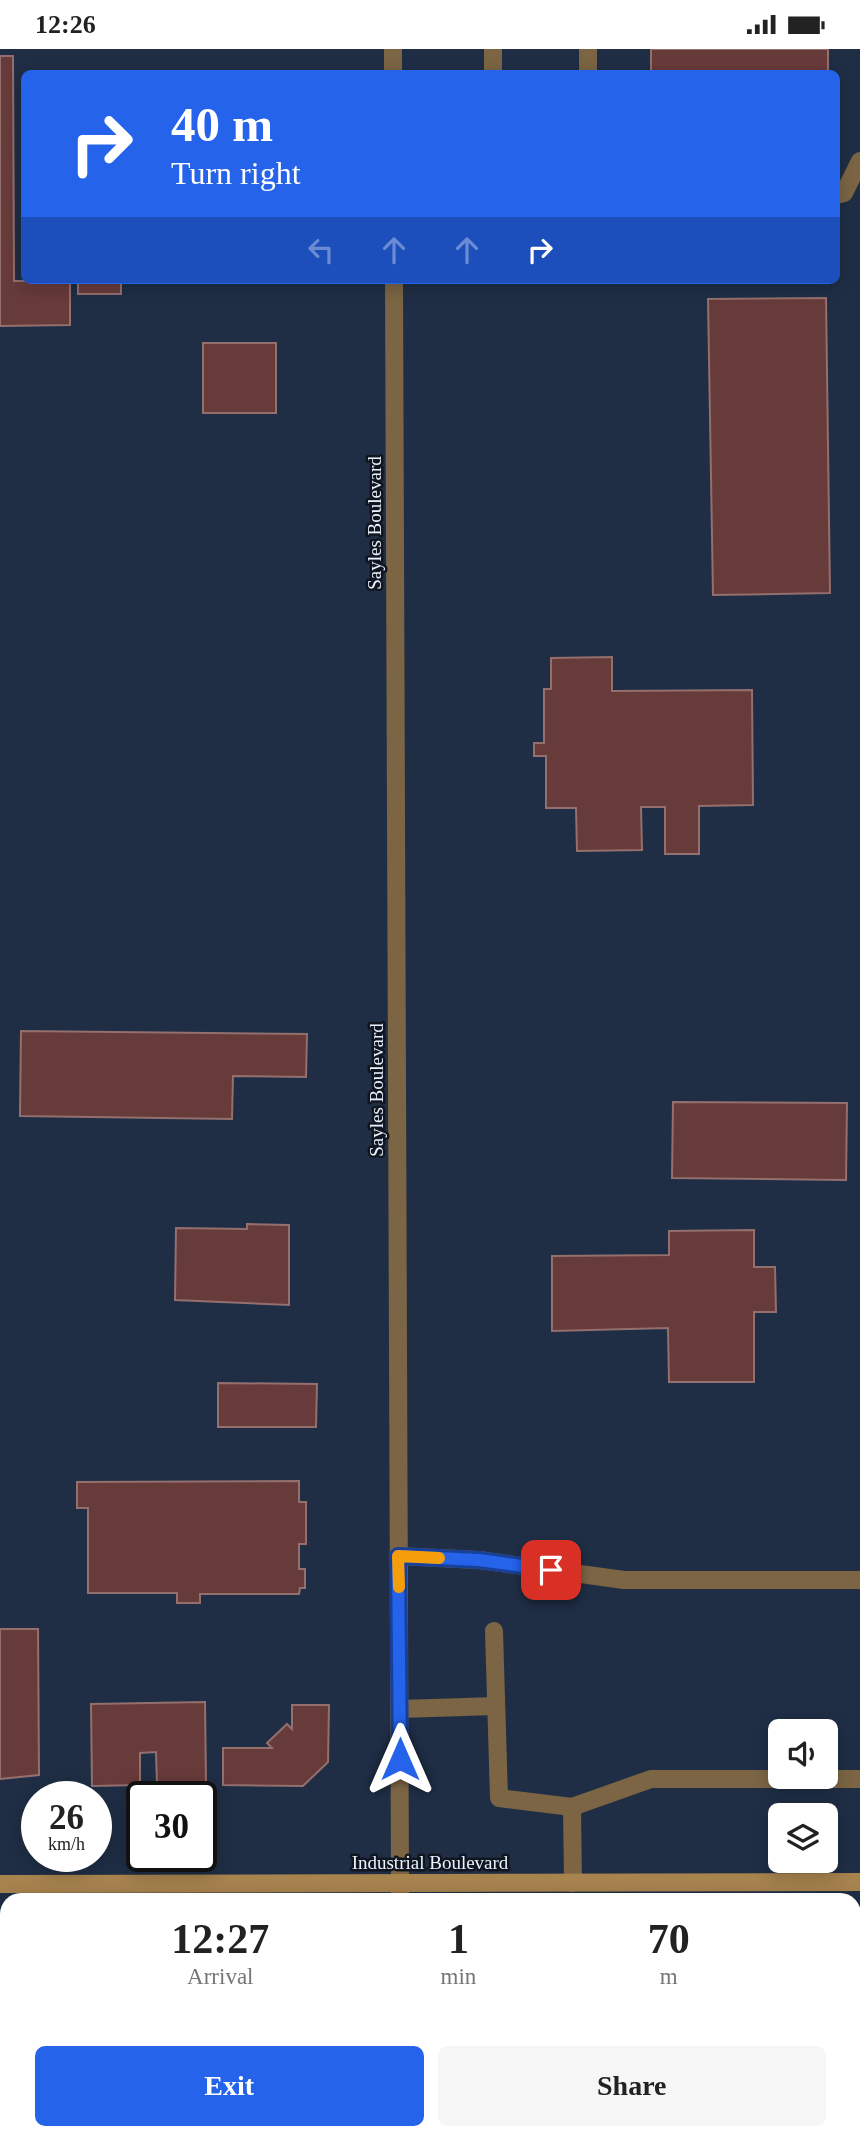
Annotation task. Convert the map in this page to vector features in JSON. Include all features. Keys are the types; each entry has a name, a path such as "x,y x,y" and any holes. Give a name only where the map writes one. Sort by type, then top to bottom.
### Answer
{"main road":[{"name":"Industrial Boulevard","path":"0,1884 400,1892 573,1883 860,1882"}],"street":[{"path":"393,49 394,70"},
{"path":"493,49 493,70"},
{"path":"588,49 588,70"},
{"path":"840,194 844,193 860,161"},
{"name":"Sayles Boulevard","path":"394,284 400,1892"},
{"path":"398,1556 479,1560 624,1580 860,1580"},
{"path":"494,1631 499,1798 572,1807 651,1780 860,1780"},
{"path":"400,1709 496,1706"},
{"path":"572,1807 573,1883"}],"building":[{"path":"651,49 828,49 828,70 651,70"},
{"path":"0,56 13,56 14,281 21,281 21,284 70,284 70,325 0,326"},
{"path":"78,284 121,284 121,294 78,294"},
{"path":"826,298 830,593 713,595 708,299"},
{"path":"203,343 276,343 276,413 203,413"},
{"path":"612,657 612,691 752,690 753,805 699,806 699,854 665,854 665,807 641,807 642,850 577,851 576,808 546,808 546,756 534,756 534,743 544,743 544,689 551,689 551,658"},
{"path":"21,1031 307,1034 306,1077 233,1076 232,1119 20,1116"},
{"path":"673,1102 847,1103 846,1180 672,1178"},
{"path":"247,1224 289,1225 289,1305 175,1300 176,1228 247,1229"},
{"path":"754,1230 754,1267 775,1267 776,1312 754,1312 754,1382 669,1382 668,1328 552,1331 552,1256 669,1255 669,1231"},
{"path":"218,1383 317,1384 316,1427 218,1427"},
{"path":"299,1481 299,1502 306,1502 306,1544 299,1544 299,1569 305,1569 305,1588 300,1588 299,1594 200,1594 200,1603 177,1603 177,1593 88,1593 88,1508 77,1508 77,1482"},
{"path":"0,1629 38,1629 39,1775 0,1779"},
{"path":"205,1702 206,1781 157,1781 156,1752 140,1753 140,1781 126,1781 126,1785 112,1786 112,1781 92,1781 91,1704"},
{"path":"292,1705 329,1705 328,1762 303,1786 223,1785 223,1748 272,1748 267,1743 287,1724 292,1729"}],"slow traffic":[{"path":"399,1587 398,1556 439,1558"}],"route":[{"path":"400,1759 398,1556 479,1560 551,1570"}]}
